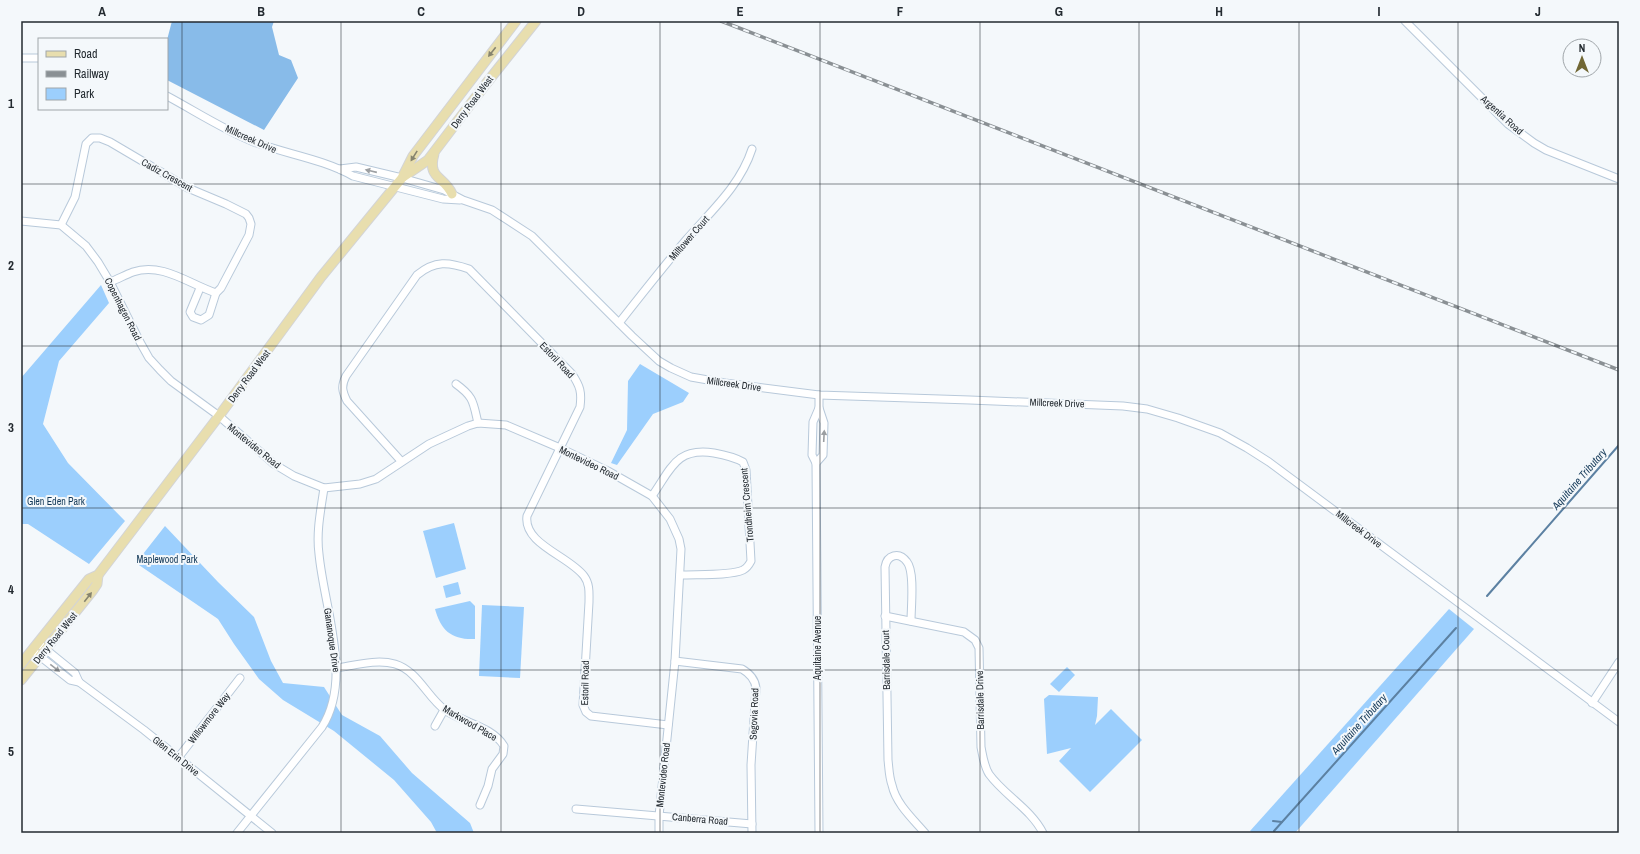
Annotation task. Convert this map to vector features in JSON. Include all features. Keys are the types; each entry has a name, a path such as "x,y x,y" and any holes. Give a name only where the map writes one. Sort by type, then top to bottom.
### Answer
{"main road":[{"name":"Derry Road West","path":"21,664 89,579 98,575 219,416 321,277 395,188 413,156 516,21"},
{"name":"Derry Road West","path":"402,178 428,160 435,152 485,85 536,21"},
{"path":"435,152 432,167 433,170 437,177 449,186 452,194"},
{"name":"Derry Road West","path":"21,680 93,590 97,584 98,575"}],"street":[{"name":"Argentia Road","path":"1405,21 1496,112 1529,139 1546,150 1619,179"},
{"path":"21,58 38,58"},
{"name":"Millcreek Drive","path":"168,97 251,141 279,151 340,169 353,176 395,188 443,199 463,200"},
{"name":"Cadiz Crescent","path":"61,225 75,196 86,144 92,138 100,138 110,142 188,188 226,204 246,214 249,218 251,224 249,235 221,288 216,293 209,315 201,320 193,317 190,312 200,288"},
{"name":"Milltower Court","path":"619,323 739,178 747,165 752,149"},
{"name":"Millcreek Drive","path":"340,169 356,167 402,178 444,190 463,200 492,210 532,236 619,323 659,360 671,368 691,377 725,384 819,395 1123,406 1161,412 1220,433 1269,462 1490,628 1543,665 1619,722"},
{"path":"21,221 61,225"},
{"name":"Copenhagen Road","path":"61,225 86,246 98,262 110,282 149,358 171,381 219,416"},
{"name":"Estoril Road","path":"401,461 347,401 343,394 342,385 346,376 417,275 425,268 438,263 456,264 469,270 572,374 580,385 580,406 527,516 526,524 534,537 578,570 584,575 588,582 589,602 583,705 586,712 592,716 668,725"},
{"path":"110,282 134,272 151,269 162,270 200,288 216,293"},
{"path":"456,384 473,400 478,423"},
{"name":"Aquitaine Avenue","path":"816,463 822,455 824,431 824,423 819,408 819,395"},
{"name":"Aquitaine Avenue","path":"819,408 814,422 812,455 816,463 819,833"},
{"name":"Montevideo Road","path":"219,416 274,464 294,476 324,488 360,484 376,479 401,461 429,444 478,423 506,425 560,448 608,471 652,496 668,516 679,539 681,549 675,661 659,816 659,833"},
{"name":"Trondheim Crescent","path":"652,496 677,460 684,455 695,452 705,452 735,457 743,462 746,470 751,561 747,568 733,573 680,575"},
{"name":"Gananoque Drive","path":"237,833 328,717 336,688 337,668 318,554 319,528 324,488"},
{"name":"Barrisdale Court","path":"911,621 911,574 908,562 903,558 890,556 886,560 885,616 888,760 892,786 903,808 925,833"},
{"name":"Barrisdale Drive","path":"885,616 964,632 975,640 979,648 981,747 984,763 990,774 1031,817 1043,833"},
{"name":"Glen Erin Drive","path":"35,647 70,680 79,682 144,730 272,833"},
{"name":"Segovia Road","path":"675,661 742,669 747,672 755,682 756,688 751,765 752,833"},
{"name":"Markwood Place","path":"337,668 376,662 396,664 410,673 444,710 498,737 504,746 503,754 492,769 488,786 480,805"},
{"path":"1592,703 1619,662"},
{"name":"Willowmore Way","path":"178,758 240,678"},
{"path":"435,726 444,710"},
{"name":"Canberra Road","path":"576,809 752,824"}],"green space":[{"name":"Glen Eden Park","path":"101,285 109,303 59,361 43,424 68,463 125,521 89,564 28,524 21,524 21,378"},
{"path":"640,364 689,393 683,402 653,414 617,465 611,463 627,430 628,381"},
{"path":"454,523 466,569 436,578 423,531"},
{"name":"Maplewood Park","path":"165,526 218,582 254,617 271,661 283,683 324,687 342,715 380,736 412,773 470,823 474,833 437,833 431,822 394,780 334,731 283,700 259,679 218,619 136,563"},
{"path":"458,582 461,594 446,598 443,586"},
{"path":"470,601 475,606 475,639 454,636 444,628 437,617 435,609"},
{"path":"482,605 524,607 520,678 479,676"},
{"path":"1449,609 1474,629 1295,833 1252,833 1250,831"},
{"path":"1067,667 1075,675 1059,692 1050,684"},
{"path":"1049,695 1098,697 1095,725 1111,709 1142,740 1090,792 1059,761 1071,748 1047,754 1044,699"}],"shaded area":[{"path":"172,21 274,21 272,27 279,55 291,60 298,78 264,130 168,81 168,38"}],"waterway":[{"name":"Aquitaine Tributary","path":"1487,596 1619,445"},
{"name":"Aquitaine Tributary","path":"1274,831 1456,628"},
{"name":"Aquitaine Tributary","path":"1273,821 1282,822"}],"railway":[{"path":"721,21 1619,370"}]}
